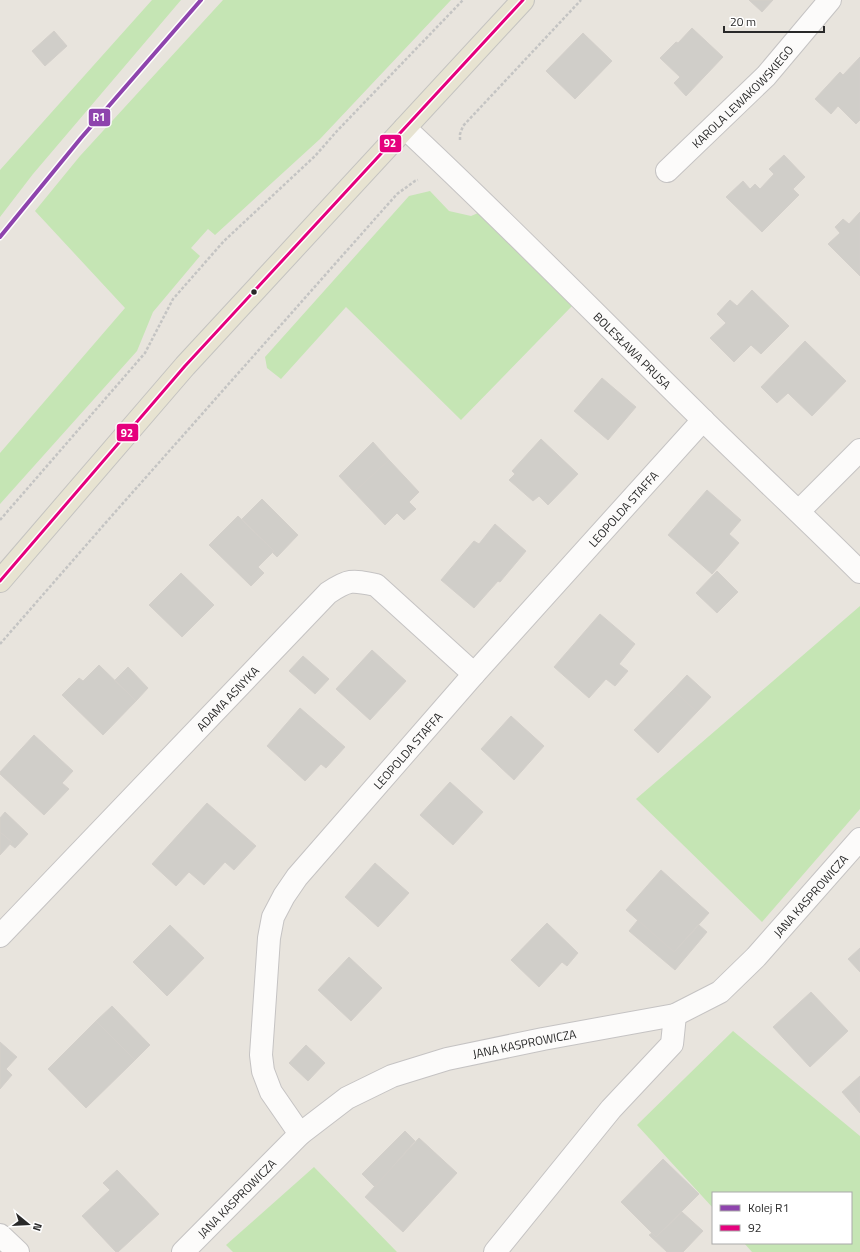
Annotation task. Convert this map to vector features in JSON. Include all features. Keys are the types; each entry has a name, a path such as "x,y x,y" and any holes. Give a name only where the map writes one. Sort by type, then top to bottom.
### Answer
{"main road":[{"path":"0,580 185,366 523,0"}],"street":[{"name":"KAROLA LEWAKOWSKIEGO","path":"667,171 766,76 830,0"},
{"name":"BOLESŁAWA PRUSA","path":"405,128 462,181 703,420 799,511 860,572"},
{"name":"LEOPOLDA STAFFA","path":"300,1134 271,1092 264,1071 261,1055 269,938 273,917 284,896 297,877 474,674 703,420"},
{"path":"799,511 860,450"},
{"name":"ADAMA ASNYKA","path":"0,936 328,593 341,584 356,581 376,585 474,674"},
{"name":"JANA KASPROWICZA","path":"183,1252 300,1134 347,1098 399,1074 454,1057 543,1038 675,1015 720,992 756,958 860,839"},
{"path":"495,1252 611,1109 672,1044 675,1015"},
{"path":"0,1235 18,1252"}],"path":[{"path":"0,520 145,353 173,299 224,241 315,156 337,131 463,0"},
{"path":"460,147 460,134 463,126 581,0"},
{"path":"0,644 397,194 415,181 420,180"}],"green space":[{"path":"152,0 181,0 33,174 0,217 0,170"},
{"path":"223,0 451,0 320,139 215,235 208,229 191,248 200,256 153,312 137,351 0,504 0,453 125,308 35,211 80,156"},
{"path":"430,191 449,211 471,216 478,213 572,306 461,420 346,307 281,379 267,368 265,357 409,196"},
{"path":"860,606 860,809 762,922 636,799"},
{"path":"733,1031 860,1136 860,1252 752,1252 745,1244 852,1244 852,1192 712,1192 712,1207 637,1125"},
{"path":"314,1167 397,1252 233,1252 226,1245"}],"building":[{"path":"749,0 773,0 762,12"},
{"path":"692,28 723,57 686,96 674,83 680,77 660,58 676,42 678,43"},
{"path":"54,31 67,46 45,66 32,51"},
{"path":"583,33 612,61 575,99 546,71"},
{"path":"860,57 860,120 856,124 838,106 831,114 815,99 840,72 843,75"},
{"path":"784,155 805,177 793,189 799,195 762,232 726,197 743,181 750,189 755,184 760,189 774,174 769,169"},
{"path":"860,212 860,276 828,244 840,233 835,227 843,219 849,224"},
{"path":"752,290 789,326 761,354 751,345 734,362 710,338 726,323 717,314 730,300 737,306"},
{"path":"805,341 846,381 812,416 788,393 777,403 761,387"},
{"path":"602,378 636,407 608,440 574,411"},
{"path":"541,439 578,474 548,505 539,496 533,501 509,480 515,474 512,471"},
{"path":"373,442 389,460 354,492 339,476"},
{"path":"389,460 419,492 409,502 416,509 404,520 397,513 385,525 354,492"},
{"path":"707,490 741,520 729,534 739,543 712,574 668,535"},
{"path":"262,499 298,535 277,557 272,552 274,551 242,519"},
{"path":"238,516 274,551 258,567 264,573 251,586 209,545"},
{"path":"495,524 526,551 500,582 498,581 474,608 441,580 474,541 479,544"},
{"path":"717,571 738,592 717,613 696,593"},
{"path":"181,573 214,605 182,637 149,605"},
{"path":"600,614 635,644 619,664 628,671 615,686 606,679 589,698 554,667"},
{"path":"372,650 406,681 370,720 336,689"},
{"path":"303,656 329,679 315,694 289,671"},
{"path":"99,665 136,701 103,735 62,695 79,678 83,681"},
{"path":"128,667 148,688 136,701 115,680"},
{"path":"687,675 711,697 697,712 673,690"},
{"path":"673,690 697,712 658,753 634,730"},
{"path":"300,708 345,747 326,768 321,764 305,781 267,746"},
{"path":"511,716 544,746 514,780 481,749"},
{"path":"34,735 73,771 62,783 69,789 44,815 0,774 0,772"},
{"path":"450,782 483,812 453,845 420,815"},
{"path":"207,803 256,846 234,870 225,862 204,885 189,872 176,886 152,864"},
{"path":"5,812 28,834 15,848 10,844 12,842 0,832 0,818"},
{"path":"0,832 12,842 0,855"},
{"path":"375,863 409,893 378,927 345,897"},
{"path":"661,870 709,913 674,952 626,910"},
{"path":"638,920 674,952 699,925 707,932 675,970 629,931"},
{"path":"547,923 578,953 567,966 562,962 539,987 511,960"},
{"path":"170,925 204,958 167,996 133,962"},
{"path":"860,948 860,972 848,959"},
{"path":"349,957 382,988 351,1021 318,990"},
{"path":"811,992 848,1031 810,1067 773,1027"},
{"path":"112,1006 150,1045 135,1060 96,1021"},
{"path":"96,1021 135,1060 86,1108 48,1069"},
{"path":"0,1042 17,1057 6,1069 12,1075 0,1089"},
{"path":"306,1045 325,1063 308,1081 289,1063"},
{"path":"860,1076 860,1113 842,1092"},
{"path":"405,1131 415,1141 375,1187 362,1174"},
{"path":"419,1138 457,1173 403,1232 365,1197"},
{"path":"663,1159 699,1194 656,1237 621,1202"},
{"path":"117,1170 159,1214 118,1252 116,1252 82,1216 110,1190 103,1183"},
{"path":"682,1212 703,1231 683,1252 667,1252 649,1235 652,1233 656,1237"}],"rail line":[{"name":"R1","path":"0,237 81,138 201,0"}],"transit line":[{"name":"92","path":"0,581 185,366 523,0"}]}
